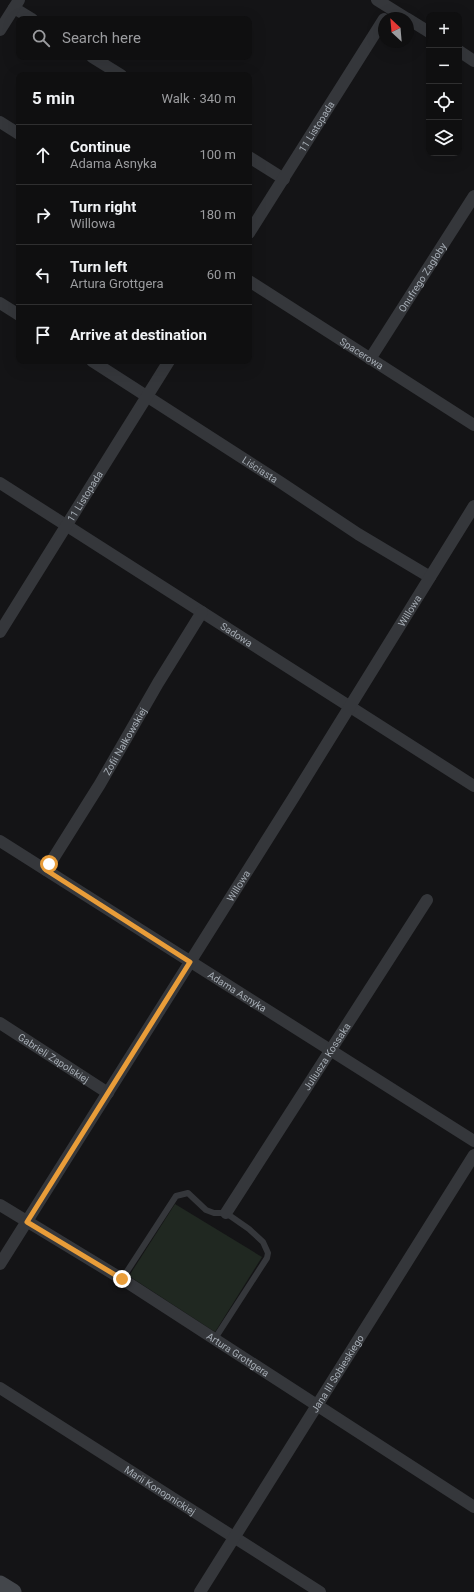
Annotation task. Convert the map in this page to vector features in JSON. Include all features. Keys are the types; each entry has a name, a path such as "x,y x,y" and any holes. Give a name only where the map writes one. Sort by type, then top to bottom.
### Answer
{"main road":[{"path":"0,1584 13,1592"}],"street":[{"path":"377,0 389,12"},
{"path":"0,30 16,4 29,16"},
{"path":"414,23 426,30"},
{"name":"11 Listopada","path":"252,228 378,29"},
{"path":"462,53 474,61"},
{"path":"97,60 116,72"},
{"path":"0,122 16,132"},
{"path":"252,159 284,179"},
{"name":"Onufrego Zagłoby","path":"370,359 474,196"},
{"name":"Spacerowa","path":"252,283 474,425"},
{"path":"0,303 16,313"},
{"name":"Liściasta","path":"97,364 280,482 322,511 430,578"},
{"name":"11 Listopada","path":"0,632 167,364"},
{"name":"Sadowa","path":"0,483 474,786"},
{"name":"Willowa","path":"0,1264 474,506"},
{"name":"Zofii Nałkowskiej","path":"46,870 100,784 158,683 202,612"},
{"name":"Adama Asnyka","path":"0,842 474,1141"},
{"name":"Juliusza Kossaka","path":"226,1213 427,900"},
{"name":"Gabrieli Zapolskiej","path":"0,1023 108,1093"},
{"name":"Jana III Sobieskiego","path":"200,1592 316,1404 474,1155"},
{"name":"Artura Grottgera","path":"0,1205 122,1279 474,1507"},
{"name":"Marii Konopnickiej","path":"0,1388 320,1592"}],"lane":[{"path":"122,1279 176,1196 188,1193 202,1207 210,1212 226,1213 249,1229 263,1242 268,1253 267,1258 214,1340"}],"shaded area":[{"path":"175,1204 262,1257 215,1332 129,1276"}],"route":[{"path":"49,864 46,870 190,962 27,1222 122,1279"}]}
